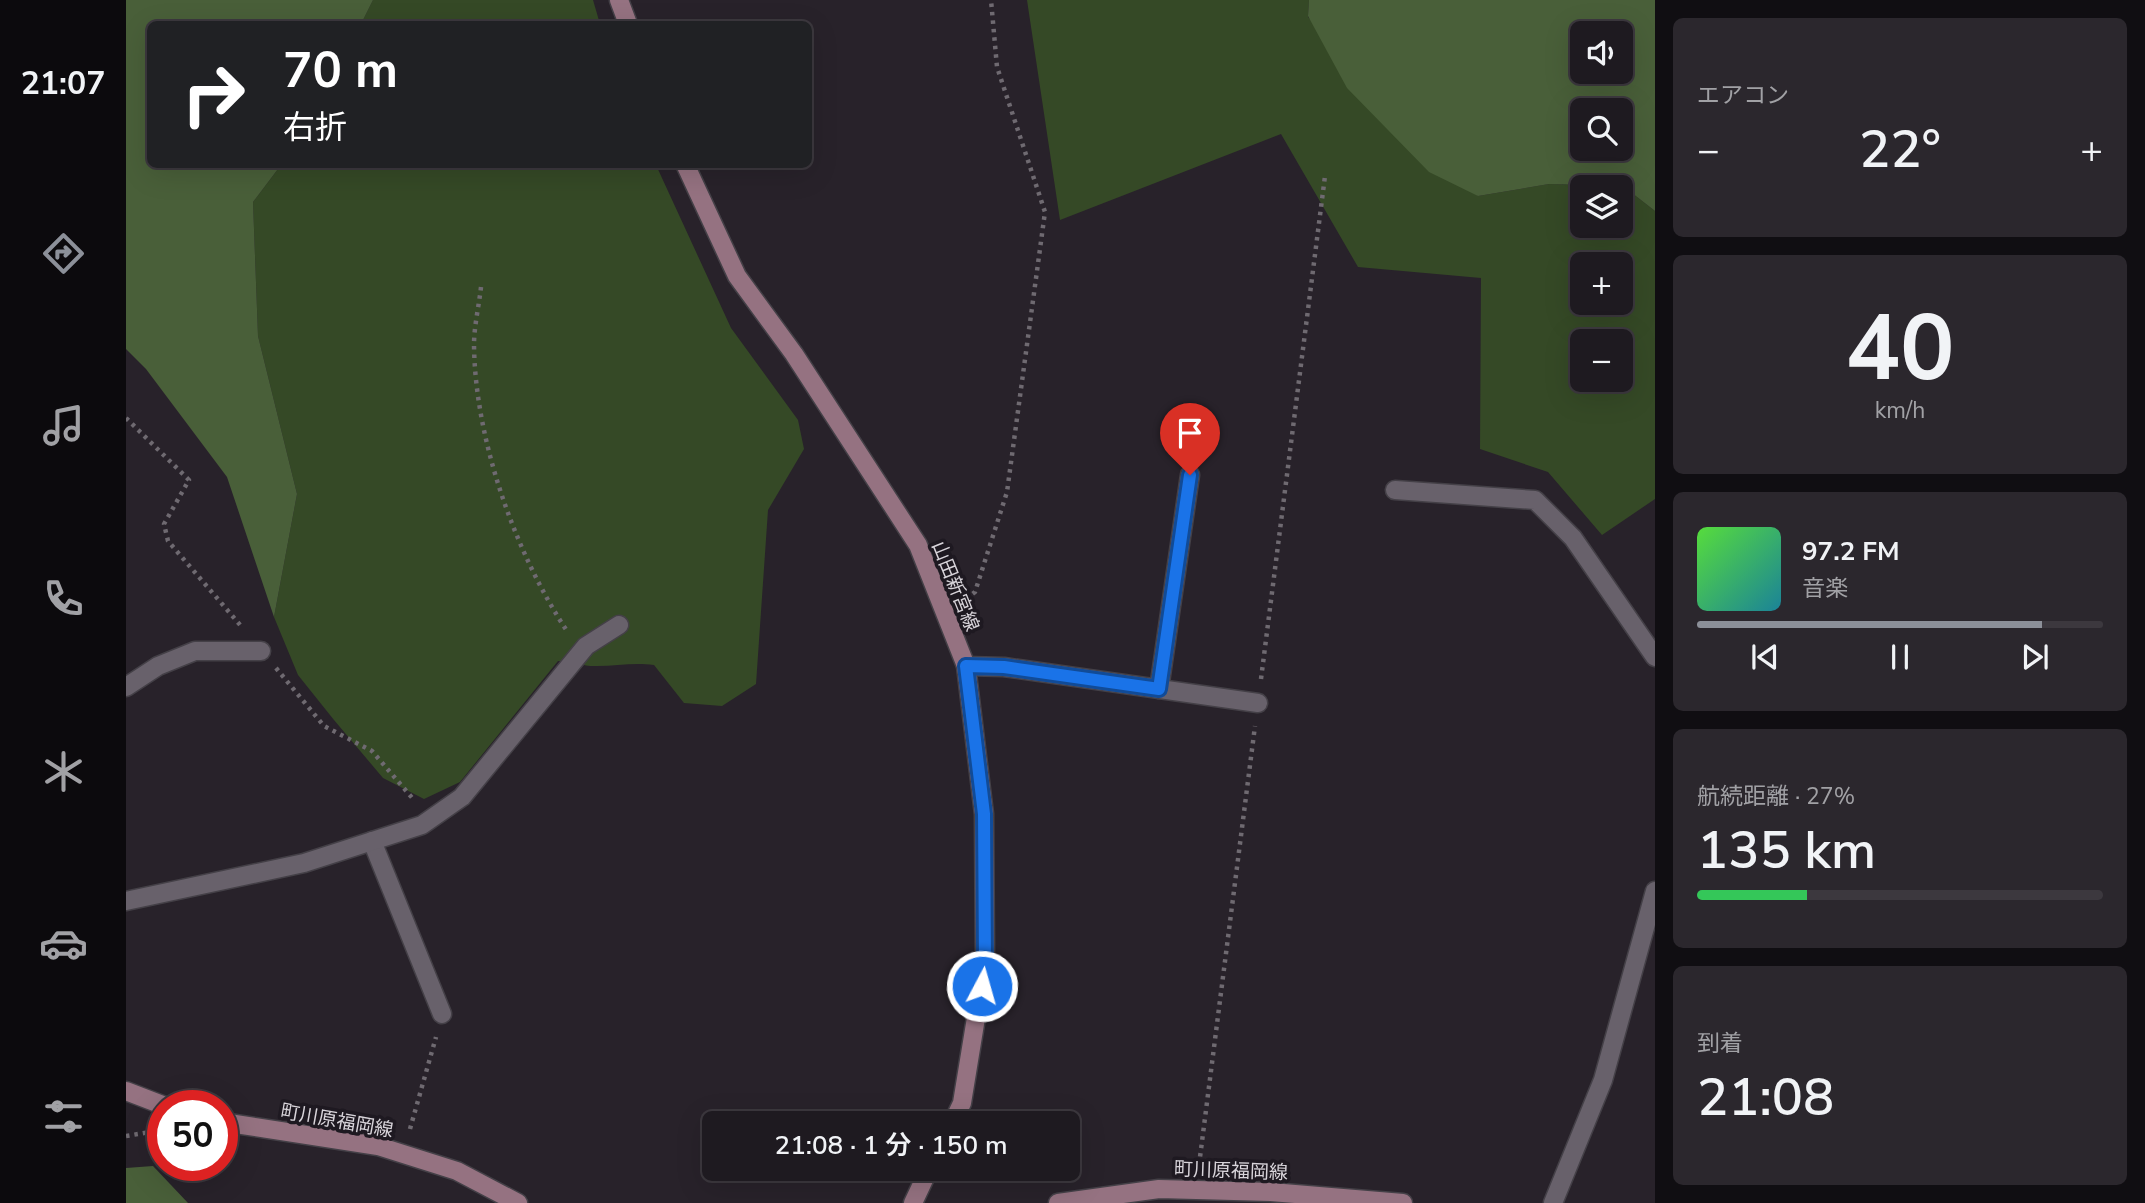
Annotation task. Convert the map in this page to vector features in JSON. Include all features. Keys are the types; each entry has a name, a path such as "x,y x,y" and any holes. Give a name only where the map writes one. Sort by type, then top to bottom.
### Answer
{"main road":[{"path":"619,0 627,21"},
{"name":"山田新宮線","path":"687,168 737,276 794,354 918,545 966,666 984,814 985,963 962,1103 958,1111"},
{"path":"126,1091 147,1099"},
{"name":"町川原福岡線","path":"238,1124 378,1146 457,1171 518,1203"},
{"path":"912,1203 923,1181"},
{"name":"町川原福岡線","path":"1058,1203 1159,1189 1195,1196 1271,1192 1403,1203"}],"street":[{"path":"1159,689 1190,475"},
{"path":"1395,490 1535,500 1573,538 1655,657"},
{"path":"126,901 304,863 422,825 462,797 581,652 619,625"},
{"path":"126,687 158,666 195,652 261,651"},
{"path":"966,666 1004,667 1258,703"},
{"path":"372,841 442,1014"},
{"path":"1553,1203 1604,1080 1655,891"}],"path":[{"path":"945,614 975,592 1007,492 1045,212 997,67 991,0"},
{"path":"481,287 474,342 476,376 494,470 521,549 548,603 581,652"},
{"path":"404,1154 442,1014"},
{"path":"126,1136 147,1132"}],"green space":[{"path":"126,0 373,0 362,21 147,21 147,168 279,168 253,202 258,336 297,494 274,617 227,477 146,369 126,349"},
{"path":"373,0 593,0 599,21 362,21"},
{"path":"1027,0 1309,0 1308,17 1478,196 1549,184 1570,185 1570,238 1633,238 1633,194 1655,211 1655,499 1602,535 1548,472 1480,449 1481,278 1358,267 1281,134 1060,220"},
{"path":"1309,0 1655,0 1655,211 1633,194 1633,175 1570,175 1570,185 1549,184 1478,196 1429,172 1347,88 1308,16"},
{"path":"279,168 657,168 731,328 798,420 804,449 768,510 756,684 722,706 684,703 654,665 592,666 558,661 460,782 424,799 383,778 298,675 274,617 297,494 258,336 253,202"},
{"path":"147,1166 147,1181 167,1181 188,1203 126,1203 126,1168"}],"route":[{"path":"982,986 985,963 984,814 966,666 1004,667 1159,689 1190,475"}]}
